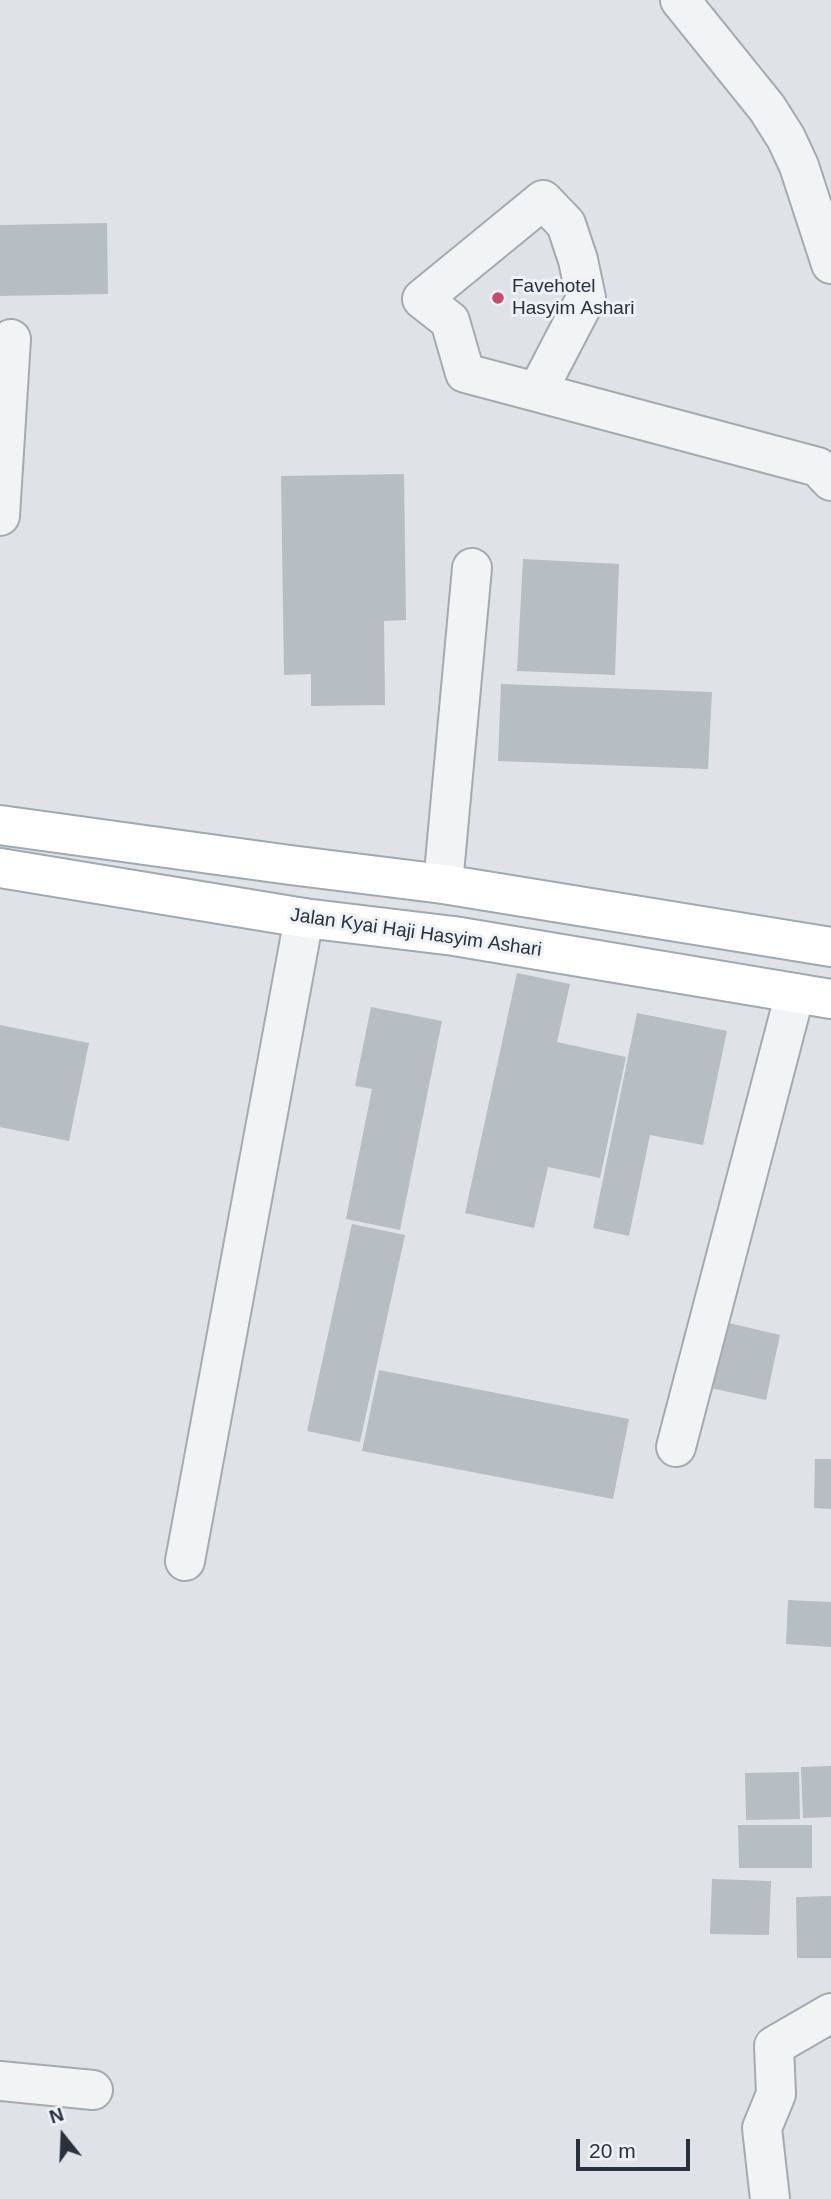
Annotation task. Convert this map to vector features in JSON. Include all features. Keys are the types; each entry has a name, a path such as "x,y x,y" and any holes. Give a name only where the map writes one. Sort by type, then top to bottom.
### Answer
{"main road":[{"path":"0,825 443,884 831,947"},
{"name":"Jalan Kyai Haji Hasyim Ashari","path":"0,868 303,918 454,936 813,996"}],"street":[{"path":"680,0 767,108 786,138 799,166 831,264"},
{"path":"537,392 586,298 578,260 566,224 543,200 422,299 450,321 465,373 818,467 831,481"},
{"path":"0,516 11,339"},
{"path":"443,884 472,568"},
{"path":"186,1561 303,918"},
{"path":"676,1447 813,996"},
{"path":"770,2199 762,2128 776,2094 774,2046 831,2012"},
{"path":"0,2081 93,2090"}],"building":[{"path":"107,223 108,294 0,296 0,225"},
{"path":"404,474 406,620 384,621 385,705 311,706 311,674 284,675 281,476"},
{"path":"523,559 619,564 615,675 517,671"},
{"path":"501,684 712,692 708,769 498,761"},
{"path":"517,973 570,984 557,1042 626,1057 600,1178 548,1167 534,1228 465,1213"},
{"path":"371,1007 442,1021 400,1230 346,1219 372,1089 355,1086"},
{"path":"637,1013 727,1031 703,1145 650,1135 629,1236 593,1228"},
{"path":"0,1025 89,1043 69,1141 0,1127"},
{"path":"352,1224 405,1235 360,1442 307,1431"},
{"path":"716,1320 780,1335 766,1400 701,1386"},
{"path":"379,1370 629,1419 613,1499 362,1451"},
{"path":"815,1459 831,1459 831,1509 814,1508"},
{"path":"788,1600 831,1602 831,1647 786,1644"},
{"path":"831,1766 831,1817 803,1818 801,1767"},
{"path":"799,1772 800,1819 746,1820 745,1773"},
{"path":"738,1825 812,1825 812,1868 739,1868"},
{"path":"712,1879 771,1881 769,1935 710,1934"},
{"path":"831,1896 831,1958 797,1958 796,1897"}],"place":[{"name":"Favehotel Hasyim Ashari","path":"498,298"}]}
